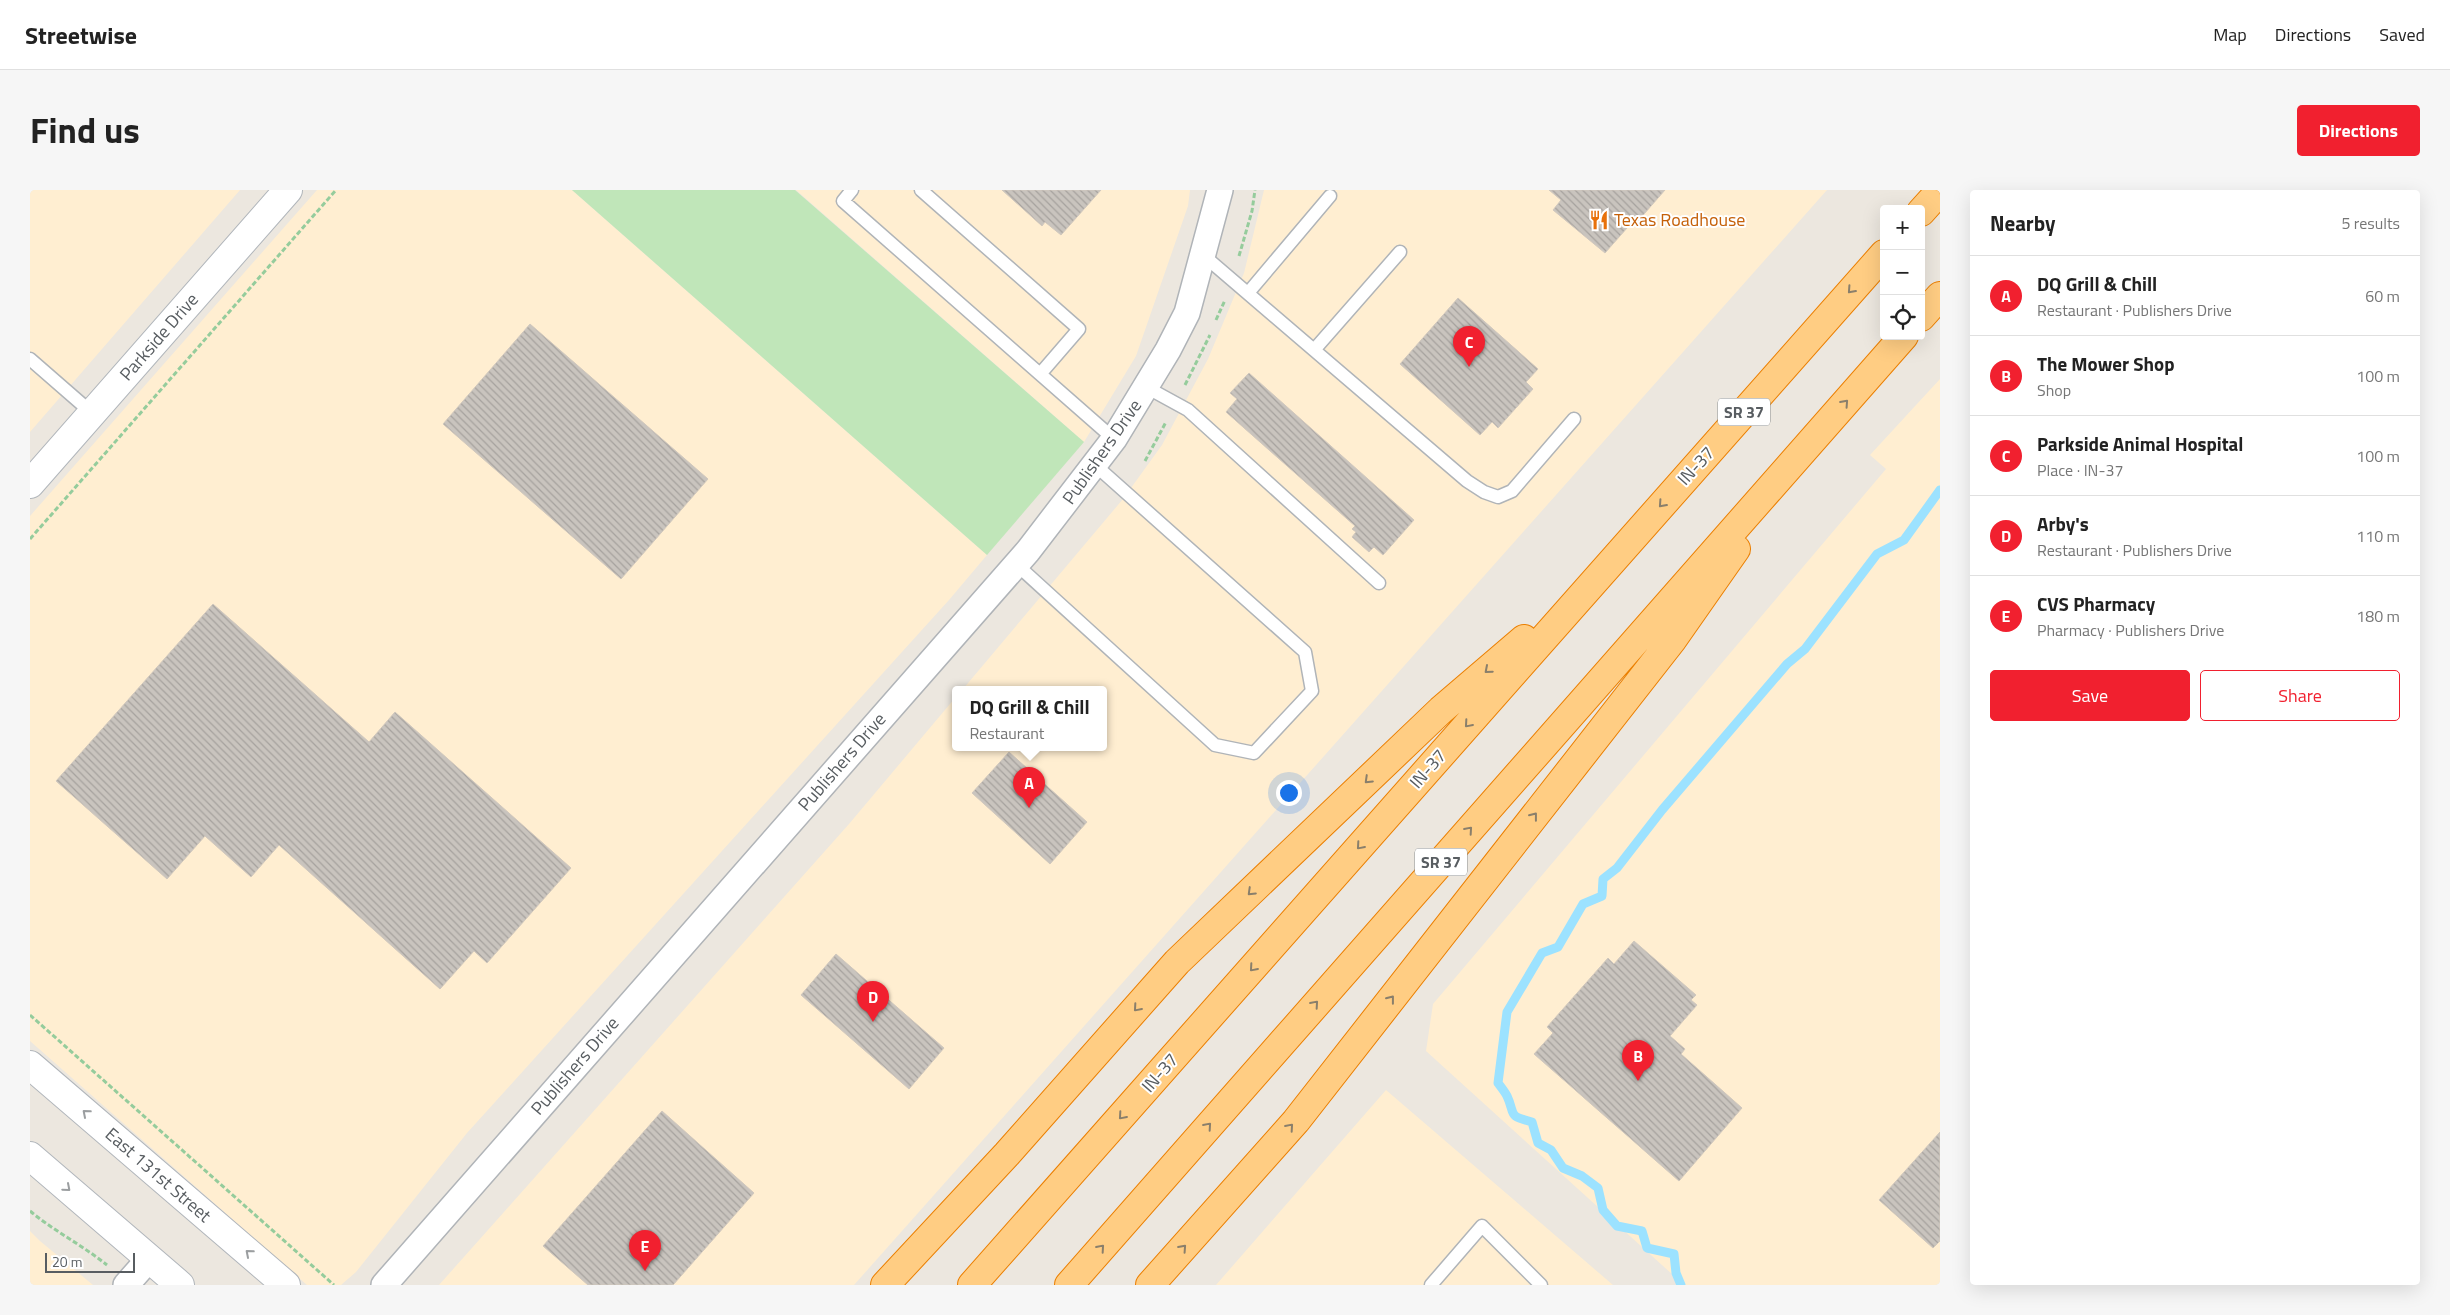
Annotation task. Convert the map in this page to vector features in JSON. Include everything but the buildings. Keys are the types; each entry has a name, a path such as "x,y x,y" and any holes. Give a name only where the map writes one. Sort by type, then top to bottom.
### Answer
{"highway":[{"name":"IN-37","path":"972,1285 1880,258"},
{"path":"1925,313 1940,296"},
{"name":"SR 37","path":"1069,1285 1900,340"},
{"path":"1150,1285 1296,1121 1667,647 1812,439"},
{"path":"885,1285 1007,1154 1177,962 1442,710 1604,569"}],"street":[{"name":"Parkside Drive","path":"30,484 288,190"},
{"name":"Publishers Drive","path":"384,1285 1016,564 1095,464 1114,439 1146,387 1187,313 1220,190"},
{"name":"East 131st Street","path":"30,1065 286,1285"},
{"path":"30,1156 180,1285"},
{"path":"126,1285 149,1259"}],"lane":[{"path":"852,190 843,201 1114,439"},
{"path":"921,190 1079,329 1041,373"},
{"path":"1248,294 1330,196"},
{"path":"1314,350 1400,252"},
{"path":"1203,255 1467,481 1484,492 1498,497 1512,492 1574,419"},
{"path":"30,358 92,413"},
{"path":"1146,387 1188,410 1379,583"},
{"path":"1016,564 1215,745 1254,753 1312,691 1305,652 1095,464"},
{"path":"1431,1285 1482,1226 1541,1285"}],"path":[{"path":"30,539 336,190"},
{"path":"30,1015 334,1285"},
{"path":"30,1211 48,1227 68,1237 107,1265"}],"shaded area":[{"path":"30,190 240,190 30,432"},
{"path":"317,190 572,190 987,555 949,600 467,1133 356,1272 341,1285 307,1285 30,1041 30,516"},
{"path":"796,190 1190,190 1188,206 1136,356 1084,442"},
{"path":"1264,190 1827,190 854,1285 439,1285 849,824 952,702 952,751 1107,751 1107,686 966,686 1123,499 1162,445 1208,359 1244,273"},
{"path":"1940,379 1940,1285 1684,1285 1426,1051 1433,1004 1886,469 1870,455"},
{"path":"1386,1090 1613,1285 1216,1285"},
{"path":"30,1231 40,1241 93,1285 30,1285"}],"green space":[{"path":"572,190 795,190 1084,442 987,555"}],"waterway":[{"path":"1681,1285 1676,1273 1674,1254 1647,1248 1642,1231 1617,1226 1603,1210 1598,1188 1582,1176 1563,1168 1551,1150 1538,1143 1532,1122 1518,1118 1513,1114 1507,1096 1498,1083 1507,1012 1542,953 1558,947 1583,904 1602,896 1603,879 1617,868 1662,810 1787,664 1805,649 1877,554 1904,540 1940,490"}],"place":[{"name":"Texas Roadhouse","path":"1599,220"},
{"name":"Parkside Animal Hospital","path":"1469,367"},
{"name":"DQ Grill & Chill","path":"1029,808"},
{"name":"Arby's","path":"873,1022"},
{"name":"The Mower Shop","path":"1638,1081"},
{"name":"CVS Pharmacy","path":"645,1271"}]}
